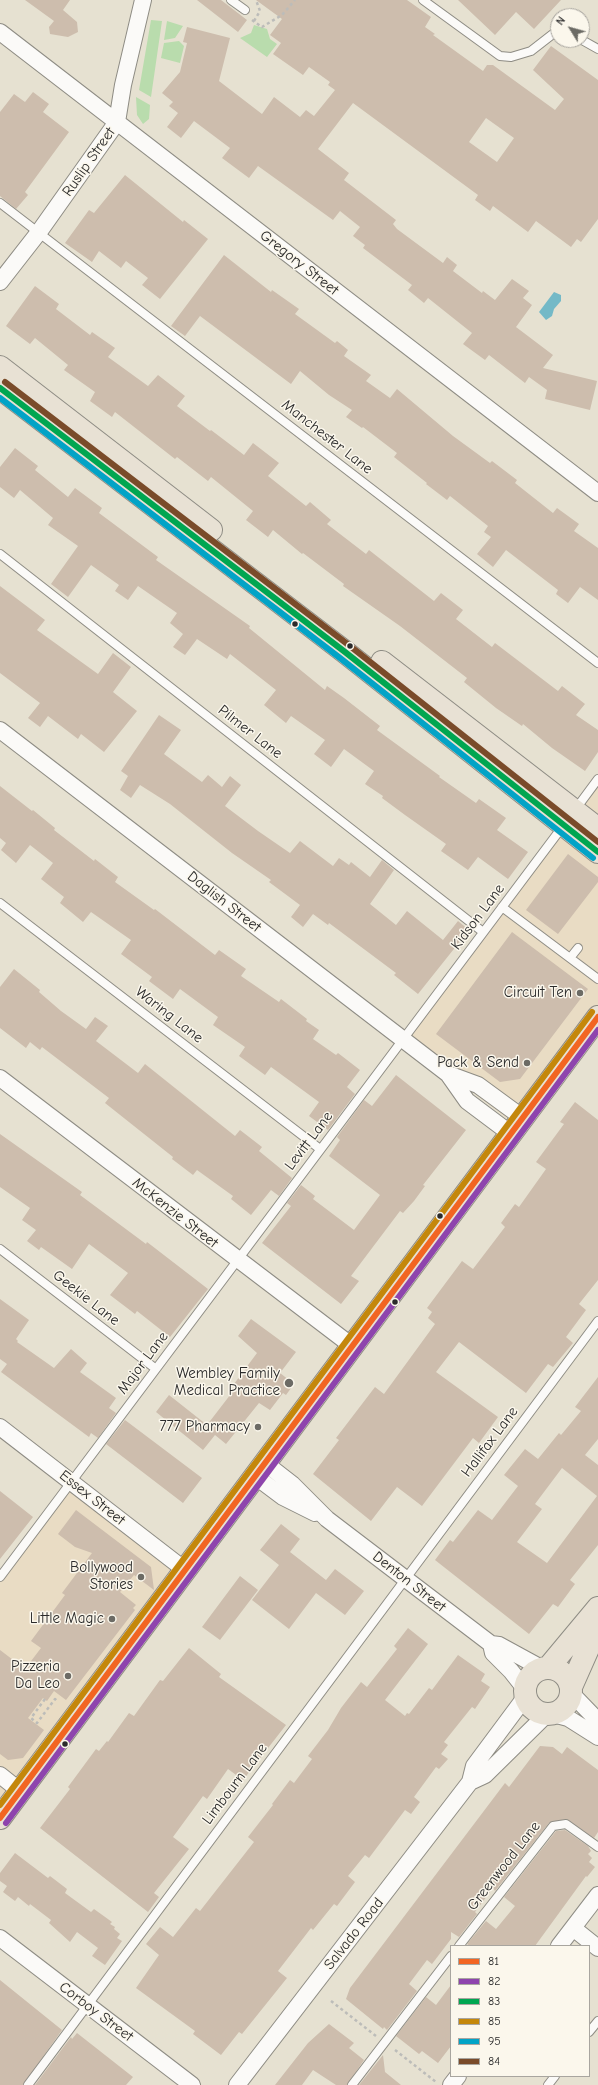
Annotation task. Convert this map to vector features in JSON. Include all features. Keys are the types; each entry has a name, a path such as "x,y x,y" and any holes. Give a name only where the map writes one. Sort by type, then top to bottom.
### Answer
{"main road":[{"path":"0,367 569,818 598,852"},
{"path":"0,388 345,652 569,818 598,829"},
{"path":"0,1818 598,1017"},
{"path":"598,1608 545,1669 529,1679 526,1693 531,1707 541,1713 550,1714 567,1704 571,1690 598,1626"},
{"path":"545,1669 563,1674 571,1690"}],"street":[{"name":"Ruslip Street","path":"0,282 39,232 117,122 123,85 143,0"},
{"name":"Gregory Street","path":"0,32 598,494"},
{"name":"Daglish Street","path":"0,730 448,1074 478,1085 517,1126"},
{"name":"McKenzie Street","path":"0,1078 237,1260 352,1346"},
{"name":"Essex Street","path":"0,1427 185,1570"},
{"name":"Denton Street","path":"260,1470 292,1484 327,1519 491,1644 499,1645 545,1669"},
{"name":"Denton Street","path":"491,1644 493,1653 511,1672 526,1693"},
{"path":"571,1690 598,1721"},
{"name":"Salvado Road","path":"237,2085 470,1782 474,1766 526,1693"},
{"path":"550,1714 568,1718 598,1737"},
{"name":"Salvado Road","path":"470,1782 484,1775 550,1714"},
{"path":"0,1775 20,1791"},
{"path":"560,1945 598,1895"},
{"path":"572,1928 598,1948"},
{"name":"Corboy Street","path":"0,1938 192,2085"},
{"path":"451,2085 457,2077"}],"lane":[{"path":"231,0 246,13"},
{"path":"423,0 500,56 511,57 531,51 550,36"},
{"name":"Manchester Lane","path":"0,203 598,663"},
{"name":"Pilmer Lane","path":"0,554 483,932"},
{"name":"Kidson Lane","path":"403,1039 598,779"},
{"name":"Waring Lane","path":"0,903 320,1149"},
{"path":"502,907 598,979"},
{"path":"570,958 578,948"},
{"name":"Levitt Lane","path":"237,1260 403,1039"},
{"name":"Geekie Lane","path":"0,1250 156,1369"},
{"name":"Major Lane","path":"0,1577 237,1260"},
{"name":"Hallifax Lane","path":"405,1579 598,1321"},
{"name":"Limbourn Lane","path":"28,2085 405,1579"},
{"name":"Greenwood Lane","path":"460,1945 553,1826 566,1824 598,1847"},
{"path":"352,2085 450,1957"},
{"path":"590,2031 598,2021"},
{"path":"548,2085 554,2077"}],"path":[{"path":"246,13 262,27 282,15 295,0"},
{"path":"45,1700 31,1718 37,1723 54,1699 58,1702"}],"shaded area":[{"path":"598,779 598,1017 517,1126 403,1039"},
{"path":"71,1482 180,1571 0,1813 0,1577"}],"green space":[{"path":"151,20 162,21 151,97 139,90"},
{"path":"167,21 183,26 175,38 164,40"},
{"path":"254,25 267,29 270,39 277,44 267,57 240,38 251,33"},
{"path":"179,41 184,46 180,63 161,58 164,43"},
{"path":"136,97 150,105 149,119 143,124 137,115"}],"water":[{"path":"554,292 561,295 561,301 554,309 552,316 546,320 539,312"}],"building":[{"path":"25,0 70,0 63,10 77,22 78,32 68,37 50,34 49,27 54,21"},
{"path":"197,0 221,0 247,20 238,32"},
{"path":"256,0 407,0 431,17 425,27 435,34 433,35 483,71 487,65 493,65 555,110 564,99 533,70 550,47 554,48 598,80 598,219 581,242 577,239 571,247 536,221 528,232 493,206 490,211 475,200 478,195 353,103 318,149 349,173 344,180 396,220 393,224 397,229 443,263 447,257 457,265 453,271 482,293 483,291 495,300 512,279 529,291 523,298 532,305 516,327 553,355 543,368 597,381 590,410 545,399 547,390 529,377 525,383 489,355 485,360 463,344 472,333 428,298 424,303 408,290 412,285 363,248 365,245 353,236 360,227 340,211 333,220 258,166 249,178 222,158 230,148 194,121 181,138 167,127 178,113 169,106 173,102 162,93 180,72 187,43 183,42 187,27 230,38 219,81 262,114 274,97 300,117 306,110 314,116 335,90 328,85 330,82 309,67 303,75 273,54 281,43 270,35 282,19","holes":["486,118 514,138 497,162 469,142"]},
{"path":"458,0 561,0 554,8 550,8 550,12 534,29 516,12 495,35"},
{"path":"33,92 49,104 43,112 69,132 25,192 28,195 16,209 0,196 0,112 14,94 25,102"},
{"path":"125,175 183,222 184,220 208,239 160,299 142,285 148,278 126,261 121,268 99,251 92,262 65,243 89,210 94,213"},
{"path":"224,255 271,292 272,290 299,309 295,314 335,343 337,341 348,350 344,356 371,375 366,381 390,398 397,389 453,436 490,463 492,461 517,480 515,483 553,513 557,508 579,524 574,531 598,548 598,600 580,587 568,603 556,594 558,590 506,550 493,567 477,554 491,537 484,532 488,526 450,496 447,500 426,484 427,483 394,457 397,453 363,427 362,428 346,417 352,410 329,395 300,371 291,384 200,316 185,336 171,326"},
{"path":"35,286 59,304 56,309 90,335 92,332 115,348 108,357 148,386 158,375 185,396 177,406 210,431 211,430 244,455 253,443 279,463 268,476 306,506 310,502 331,520 327,524 366,554 369,550 434,601 441,593 463,610 456,619 492,647 495,643 558,691 562,686 585,704 576,715 598,730 598,752 585,771 552,748 523,724 522,726 496,708 464,682 467,678 400,626 343,586 344,584 303,553 302,554 273,530 268,537 246,520 253,511 211,477 208,481 177,457 175,459 115,412 112,417 90,401 95,392 64,370 68,365 35,338 30,344 6,326"},
{"path":"15,448 38,466 35,470 68,497 75,488 102,508 99,513 158,557 156,560 250,626 249,628 325,690 327,686 344,698 380,726 377,730 440,776 439,777 476,803 479,799 506,818 497,830 528,852 508,879 478,857 468,870 441,851 446,844 365,784 374,771 344,749 331,767 314,754 325,740 291,716 286,723 264,705 276,690 230,654 227,659 197,639 185,655 173,647 183,634 170,623 177,613 138,586 128,600 115,591 119,585 91,565 68,597 51,584 78,546 48,525 53,518 20,490 14,498 0,487 0,467"},
{"path":"0,586 45,620 37,630 98,674 113,653 131,667 113,692 137,711 104,752 81,734 78,739 48,716 40,727 28,718 40,703 0,673"},
{"path":"159,715 181,730 164,754 202,782 208,775 222,787 230,776 241,785 225,806 258,831 290,853 300,841 333,866 339,858 349,865 351,862 370,877 382,860 394,870 370,904 396,925 407,911 443,940 458,921 469,930 418,994 394,975 396,973 329,923 328,925 313,914 303,927 291,917 300,905 269,882 271,880 232,853 170,804 140,785 131,798 120,790 128,776 121,771"},
{"path":"0,786 32,811 33,810 55,828 54,830 94,861 95,859 118,877 115,882 154,910 155,909 215,955 219,950 246,969 241,976 279,1002 281,999 307,1019 306,1021 319,1030 313,1039 336,1055 338,1053 360,1070 347,1087 355,1094 328,1130 309,1116 319,1102 271,1067 265,1075 239,1056 245,1047 213,1025 218,1017 180,989 173,999 149,981 152,977 121,954 131,940 91,912 83,922 60,903 64,897 41,879 53,863 30,845 16,863 1,850 6,843 0,838"},
{"path":"568,854 598,877 598,882 558,934 526,910"},
{"path":"512,932 588,989 520,1079 500,1082 436,1034"},
{"path":"14,969 40,990 39,992 61,1011 86,1029 95,1017 108,1026 96,1041 138,1073 145,1064 235,1136 240,1130 262,1147 259,1151 292,1178 279,1196 271,1190 251,1215 231,1199 233,1196 197,1170 193,1175 172,1159 173,1157 105,1103 109,1098 42,1047 40,1050 30,1042 26,1048 0,1028 0,987"},
{"path":"396,1075 466,1130 423,1185 425,1186 414,1201 403,1213 400,1211 351,1276 359,1281 341,1304 262,1243 291,1206 287,1203 301,1185 315,1196 313,1199 354,1230 380,1195 329,1156 340,1140 337,1137 364,1100 372,1106"},
{"path":"575,1102 598,1120 598,1280 579,1304 586,1310 566,1337 573,1343 553,1367 548,1364 526,1393 459,1342 436,1372 498,1417 479,1443 473,1438 422,1506 397,1487 371,1521 313,1474 339,1440 336,1438 375,1387 384,1394 435,1324 428,1318 432,1312 427,1308 462,1261 473,1269 505,1227 501,1223 515,1204 519,1207 546,1169 536,1162 564,1124 560,1122"},
{"path":"0,1134 82,1192 80,1195 146,1244 147,1242 208,1289 170,1337 137,1311 135,1314 110,1295 128,1273 89,1244 72,1269 41,1247 39,1250 27,1241 36,1230 22,1220 30,1208 0,1187"},
{"path":"0,1299 29,1320 16,1339 18,1341 17,1342 54,1368 71,1349 87,1363 80,1372 116,1398 109,1408 116,1413 98,1438 91,1433 89,1437 1,1372 7,1364 0,1359"},
{"path":"251,1319 296,1352 280,1373 294,1384 286,1395 283,1393 270,1410 259,1403 226,1444 215,1435 203,1450 156,1412 169,1395 207,1425 237,1386 234,1384 257,1353 238,1336"},
{"path":"598,1377 598,1439 585,1455 598,1465 598,1545 570,1580 575,1584 558,1607 553,1604 529,1634 435,1560 450,1540 453,1542 478,1510 492,1520 518,1486 504,1475 525,1449 538,1459 559,1433 561,1435 581,1411 575,1407","holes":["562,1468 597,1496 547,1563 517,1542 542,1509 535,1504"]},
{"path":"125,1420 202,1478 183,1503 106,1444"},
{"path":"0,1491 33,1517 0,1559"},
{"path":"76,1510 151,1567 154,1590 134,1575 120,1592 136,1605 133,1608 135,1610 66,1700 54,1691 47,1701 43,1698 28,1718 44,1730 23,1758 8,1760 0,1754 0,1650 25,1669 41,1648 31,1641 65,1595 62,1593 92,1553 75,1547 58,1534"},
{"path":"281,1524 300,1539 290,1552 326,1580 335,1569 364,1591 345,1615 316,1593 289,1629 252,1600 279,1565 260,1550"},
{"path":"240,1576 258,1590 220,1640 202,1627"},
{"path":"408,1628 428,1644 385,1700 405,1716 407,1713 409,1714 429,1688 432,1690 458,1655 485,1674 481,1681 490,1687 475,1709 472,1707 444,1742 448,1745 441,1754 448,1759 439,1769 436,1767 414,1797 420,1802 411,1814 405,1810 369,1858 365,1855 348,1876 355,1882 337,1906 334,1904 313,1930 311,1928 278,1971 287,1978 242,2034 239,2032 221,2055 193,2034 195,2031 136,1988 159,1955 146,1944 160,1927 173,1937 196,1908 200,1911 254,1842 248,1837 273,1805 272,1804 290,1780 294,1783 312,1759 308,1756 328,1730 341,1708 361,1682 367,1687 397,1649 394,1646"},
{"path":"189,1648 221,1674 219,1677 286,1725 243,1780 228,1769 207,1799 203,1796 173,1837 189,1849 154,1893 159,1897 148,1912 40,1828 70,1789 68,1787 96,1749 99,1751 107,1741 108,1742 129,1713 134,1716 160,1680 163,1681"},
{"path":"540,1746 553,1747 562,1754 567,1747 598,1770 598,1832 594,1838 566,1819 549,1823 495,1891 493,1888 475,1912 477,1914 459,1937 451,1932 451,1939 432,1964 427,1960 409,1984 417,1991 387,2030 384,2027 383,2029 346,1999 350,1988 505,1783 509,1787"},
{"path":"565,1830 588,1846 591,1851 588,1854 592,1858 589,1862 595,1867 587,1877 586,1876 536,1945 467,1944 486,1921 496,1929 515,1906 504,1897 556,1831"},
{"path":"15,1853 48,1878 50,1876 67,1889 65,1893 91,1912 94,1909 112,1922 110,1924 115,1927 114,1929 120,1934 117,1938 122,1941 105,1965 92,1956 98,1948 77,1932 70,1942 49,1923 51,1920 30,1904 29,1906 18,1897 15,1901 3,1892 7,1886 0,1881 0,1873"},
{"path":"0,1980 62,2030 23,2085 0,2085"},
{"path":"450,1986 450,2047 438,2063 422,2051 419,2054 396,2036 426,1997 436,2005"},
{"path":"329,2024 354,2043 349,2048 364,2060 347,2085 336,2085 313,2070 302,2085 275,2085 308,2043"},
{"path":"77,2033 133,2077 126,2085 35,2085 71,2037 72,2039"},
{"path":"383,2055 385,2072 401,2085 359,2085"}],"transit line":[{"name":"84","path":"5,382 350,646 598,842"},
{"name":"83","path":"0,388 345,652 598,852"},
{"name":"95","path":"0,398 340,658 593,858"},
{"name":"85","path":"0,1805 592,1012"},
{"name":"81","path":"0,1818 598,1017"},
{"name":"82","path":"6,1823 598,1030"}],"place":[{"name":"Circuit Ten","path":"580,993"},
{"name":"Pack & Send","path":"527,1063"},
{"name":"Wembley Family Medical Practice","path":"289,1383"},
{"name":"777 Pharmacy","path":"258,1427"},
{"name":"Bollywood Stories","path":"141,1577"},
{"name":"Little Magic","path":"112,1619"},
{"name":"Pizzeria Da Leo","path":"68,1676"}]}
